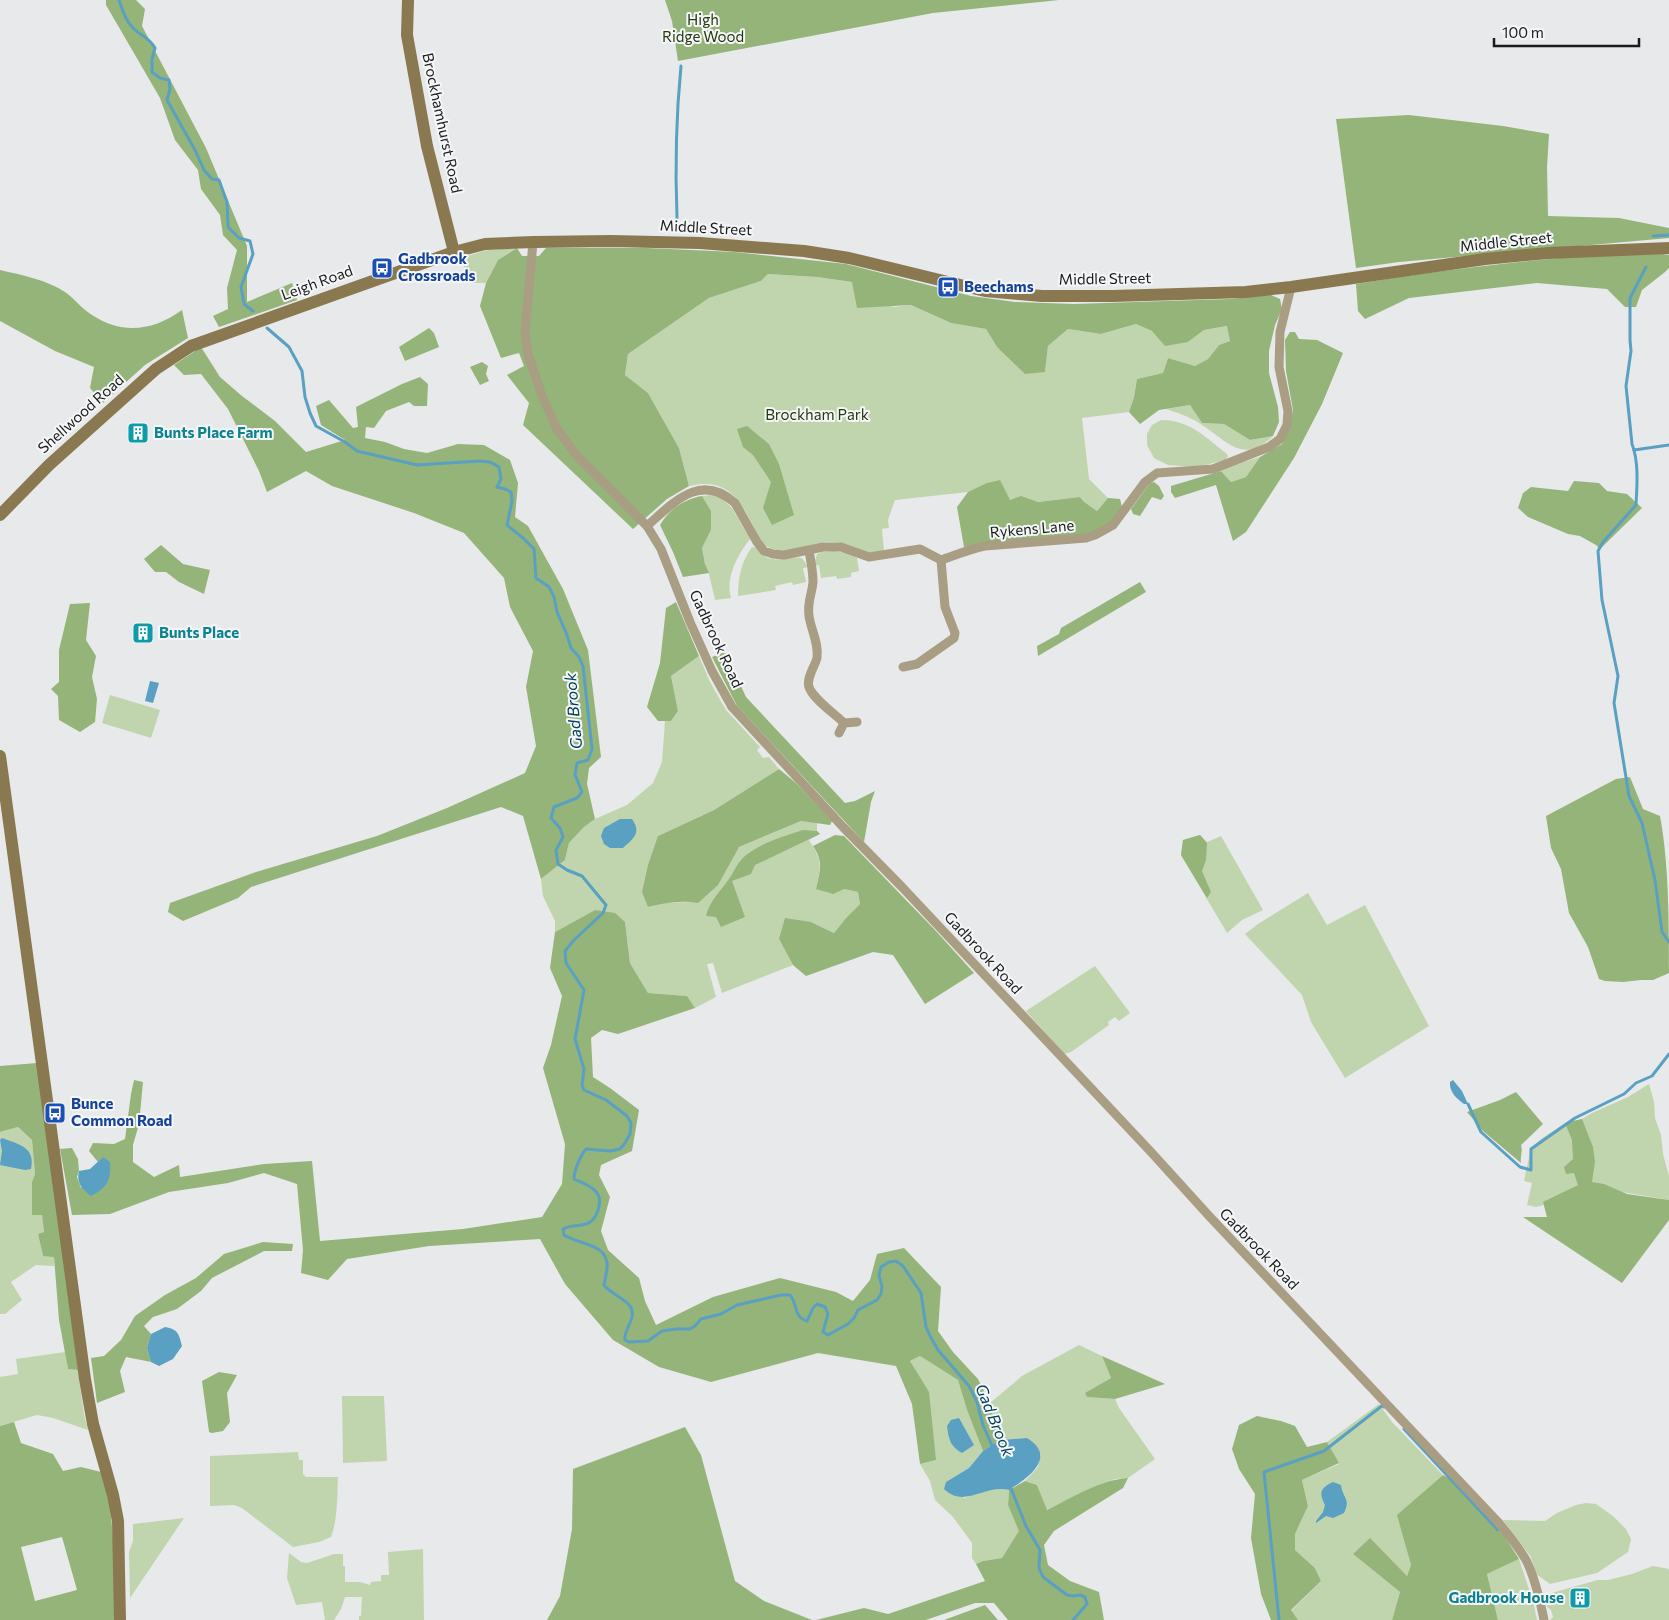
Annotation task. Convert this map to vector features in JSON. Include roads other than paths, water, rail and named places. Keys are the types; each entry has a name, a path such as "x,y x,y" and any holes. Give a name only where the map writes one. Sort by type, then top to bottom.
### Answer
{"street":[{"name":"Brockhamhurst Road","path":"408,0 407,35 427,146 454,252"},
{"name":"Middle Street","path":"454,252 484,244 532,242 611,241 729,245 849,258 985,291 1024,295 1113,296 1246,292 1485,259 1548,253 1669,248"},
{"name":"Gadbrook Road","path":"532,242 525,334 528,354 542,396 557,428 578,457 647,526 662,549 690,622 712,671 732,707 1498,1522 1526,1560 1538,1592 1544,1620"},
{"name":"Leigh Road","path":"191,346 454,252"},
{"name":"Rykens Lane","path":"941,560 985,546 1086,538 1095,535 1113,525 1145,482 1157,473 1213,469 1269,447 1280,438 1287,425 1288,410 1279,367 1279,353 1282,322 1291,287"},
{"name":"Shellwood Road","path":"0,515 49,465 156,369 191,346"},
{"path":"647,526 688,493 700,489 713,490 725,494 735,503 757,542 764,550 773,554 784,555 823,547 841,547 869,557 920,549 941,560 945,607 955,632 954,638 918,664 903,667"},
{"path":"809,551 813,583 809,595 808,608 809,618 818,647 817,658 808,686 815,696 844,723 857,722"},
{"path":"838,733 844,723"},
{"path":"0,756 85,1378 93,1424 113,1495 118,1521 120,1620"}],"water":[{"path":"150,681 159,683 153,703 145,701"},
{"path":"620,819 632,819 636,828 635,835 623,848 610,848 604,844 601,836 604,828"},
{"path":"1453,1080 1462,1091 1468,1104 1461,1102 1452,1092 1450,1082"},
{"path":"2,1138 20,1145 28,1151 32,1162 31,1169 25,1170 0,1165 2,1151 0,1140"},
{"path":"103,1157 110,1162 109,1178 105,1186 91,1196 80,1185 78,1179 79,1171 90,1169"},
{"path":"165,1327 173,1329 177,1333 182,1346 173,1359 159,1366 151,1362 147,1348 151,1334"},
{"path":"959,1418 974,1445 962,1453 951,1442 947,1426 951,1420"},
{"path":"1027,1438 1036,1445 1040,1452 1040,1460 1037,1467 1031,1473 1009,1490 991,1490 967,1497 960,1497 952,1495 944,1489 946,1482 969,1468 983,1451 999,1440"},
{"path":"1333,1482 1341,1485 1347,1502 1344,1513 1333,1518 1326,1516 1316,1523 1325,1505 1321,1494 1322,1491 1325,1486"}],"waterway":[{"name":"Gad Brook","path":"119,0 131,26 150,41 155,48 152,59 152,72 160,78 169,80 170,89 167,100 204,170 212,179 219,180 227,202 228,227 239,238 250,241 253,254 241,287 244,304 253,311"},
{"path":"677,218 676,142 681,66"},
{"path":"1653,236 1669,235"},
{"path":"1646,267 1630,298 1631,351 1626,386 1632,444 1637,466 1636,505 1603,542 1598,551 1602,600 1618,676 1614,703 1629,796 1642,823 1655,880 1662,932 1669,942"},
{"name":"Gad Brook","path":"267,328 289,347 302,371 305,397 316,426 357,451 417,465 480,461 490,462 499,467 501,479 497,487 511,492 512,501 507,525 534,549 536,578 549,587 571,648 579,657 583,666 592,749 588,760 577,763 575,775 582,792 577,798 554,807 551,818 560,828 563,837 556,850 558,864 582,876 606,905 603,913 565,951 566,963 584,990 575,1039 584,1069 582,1085 584,1090 606,1100 627,1116 631,1123 630,1134 620,1149 610,1151 586,1149 584,1152 576,1168 574,1179 586,1184 595,1191 600,1200 599,1206 595,1217 590,1222 563,1229 564,1235 599,1249 604,1254 607,1260 604,1285 631,1307 632,1317 625,1334 625,1340 629,1342 648,1341 662,1331 690,1329 701,1319 721,1314 737,1305 781,1295 790,1295 800,1317 807,1321 817,1304 825,1307 828,1314 823,1332 828,1335 848,1324 858,1310 877,1300 881,1294 882,1287 879,1275 881,1267 889,1262 896,1261 903,1266 921,1293 926,1327 930,1336 938,1350 969,1386 977,1402 983,1425 993,1448"},
{"path":"1634,450 1669,445"},
{"path":"1468,1104 1481,1132 1520,1167 1531,1170 1531,1149 1575,1118 1624,1094 1636,1083 1652,1076 1669,1054"},
{"path":"1279,1620 1264,1472 1324,1451 1383,1405 1384,1407"},
{"path":"1404,1429 1498,1530"},
{"name":"Gad Brook","path":"1010,1486 1026,1526 1040,1550 1039,1568 1043,1577 1067,1595 1085,1597 1087,1604 1073,1620"}],"place":[{"name":"Gadbrook Crossroads","path":"382,268"},
{"name":"Beechams","path":"948,287"},
{"name":"Bunts Place Farm","path":"138,433"},
{"name":"Bunts Place","path":"143,633"},
{"name":"Bunce Common Road","path":"55,1113"},
{"name":"Gadbrook House","path":"1580,1598"}],"park label":[{"name":"High Ridge Wood","path":"703,28"},
{"name":"Brockham Park","path":"817,415"}]}
